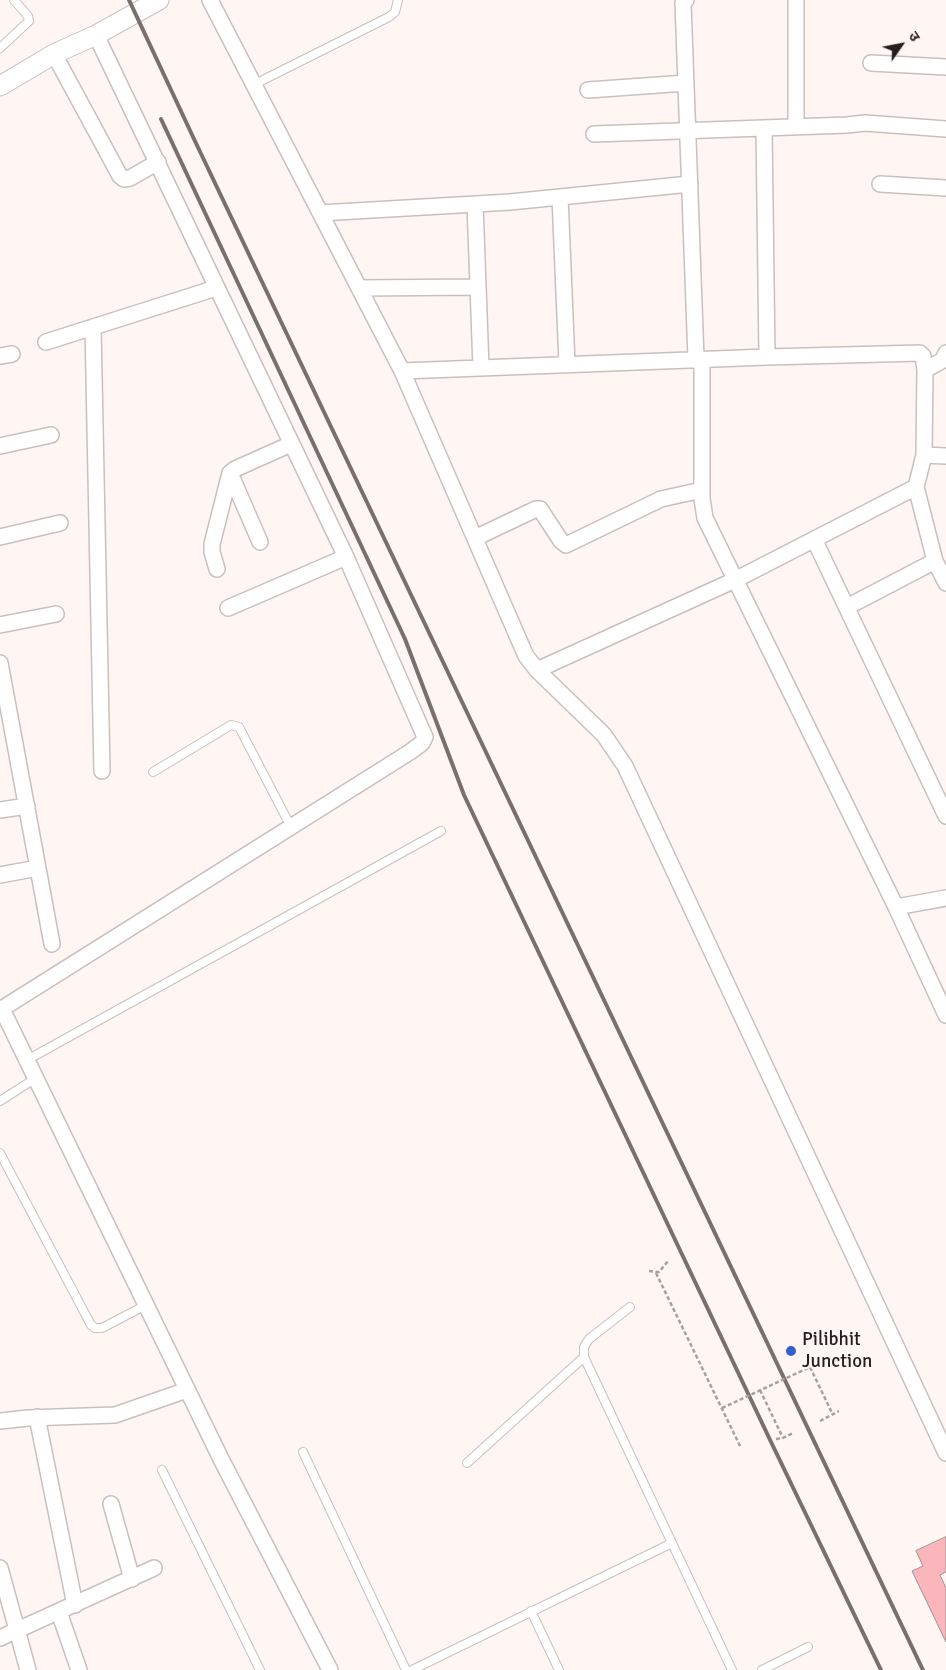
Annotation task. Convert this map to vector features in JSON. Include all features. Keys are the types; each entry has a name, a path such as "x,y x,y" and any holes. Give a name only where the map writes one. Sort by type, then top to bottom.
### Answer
{"street":[{"path":"0,86 54,54 96,35 159,0"},
{"path":"210,0 402,371 526,656 537,670 604,735 625,766 946,1453"},
{"path":"686,0 683,3 699,359 702,490 705,518 896,907 946,1015"},
{"path":"796,0 796,126"},
{"path":"96,35 346,557 425,737 422,743 410,752 1,1010 36,1078 221,1460 330,1670"},
{"path":"54,54 120,176 124,179 130,178 158,162"},
{"path":"871,63 946,67"},
{"path":"588,90 686,83"},
{"path":"594,134 865,123 946,129"},
{"path":"764,128 767,357"},
{"path":"320,213 475,204 690,184"},
{"path":"880,184 946,188"},
{"path":"560,197 567,364"},
{"path":"475,204 481,368"},
{"path":"359,288 478,287"},
{"path":"46,342 216,288"},
{"path":"93,327 102,771"},
{"path":"402,371 699,359 920,353 923,356 925,370 924,455 916,487 935,560 946,583"},
{"path":"925,370 943,360 946,353"},
{"path":"0,446 51,435"},
{"path":"217,569 212,552 212,544 230,473 234,469 291,444"},
{"path":"924,455 946,456"},
{"path":"230,473 260,542"},
{"path":"537,670 734,580 916,487"},
{"path":"476,538 536,509 540,509 561,542 566,544 661,499 675,494 702,490"},
{"path":"0,537 60,523"},
{"path":"814,539 946,816"},
{"path":"228,608 346,557"},
{"path":"847,607 935,560"},
{"path":"0,625 56,614"},
{"path":"0,663 52,944"},
{"path":"0,810 27,806"},
{"path":"0,875 38,868"},
{"path":"896,907 946,898"},
{"path":"0,1421 115,1415 187,1390"},
{"path":"37,1418 75,1604"},
{"path":"111,1504 132,1578"},
{"path":"0,1568 28,1670"},
{"path":"0,1638 154,1568"},
{"path":"59,1612 79,1670"}],"lane":[{"path":"0,48 29,21 28,16 14,0"},
{"path":"253,85 388,17 395,12 398,0"},
{"path":"153,772 235,724 291,827"},
{"path":"27,1060 441,831"},
{"path":"0,1101 36,1078"},
{"path":"0,1153 91,1325 96,1328 102,1328 146,1305"},
{"path":"630,1307 589,1338 584,1347 584,1357 732,1670"},
{"path":"467,1463 584,1357"},
{"path":"303,1452 406,1670"},
{"path":"162,1470 260,1670"},
{"path":"412,1670 672,1543"},
{"path":"532,1612 559,1670"},
{"path":"762,1670 808,1647"}],"path":[{"path":"649,1271 659,1272 668,1261"},
{"path":"656,1273 740,1448"},
{"path":"722,1408 810,1368 832,1414"},
{"path":"760,1390 783,1438"},
{"path":"820,1421 839,1411"},
{"path":"776,1439 793,1433"}],"building":[{"path":"946,1537 946,1572 940,1575 946,1588 946,1642 912,1571 923,1566 916,1551"}],"railway":[{"path":"129,0 923,1670"},
{"path":"161,119 405,639 464,795 881,1670"}],"place":[{"name":"Pilibhit Junction","path":"791,1351"}]}
